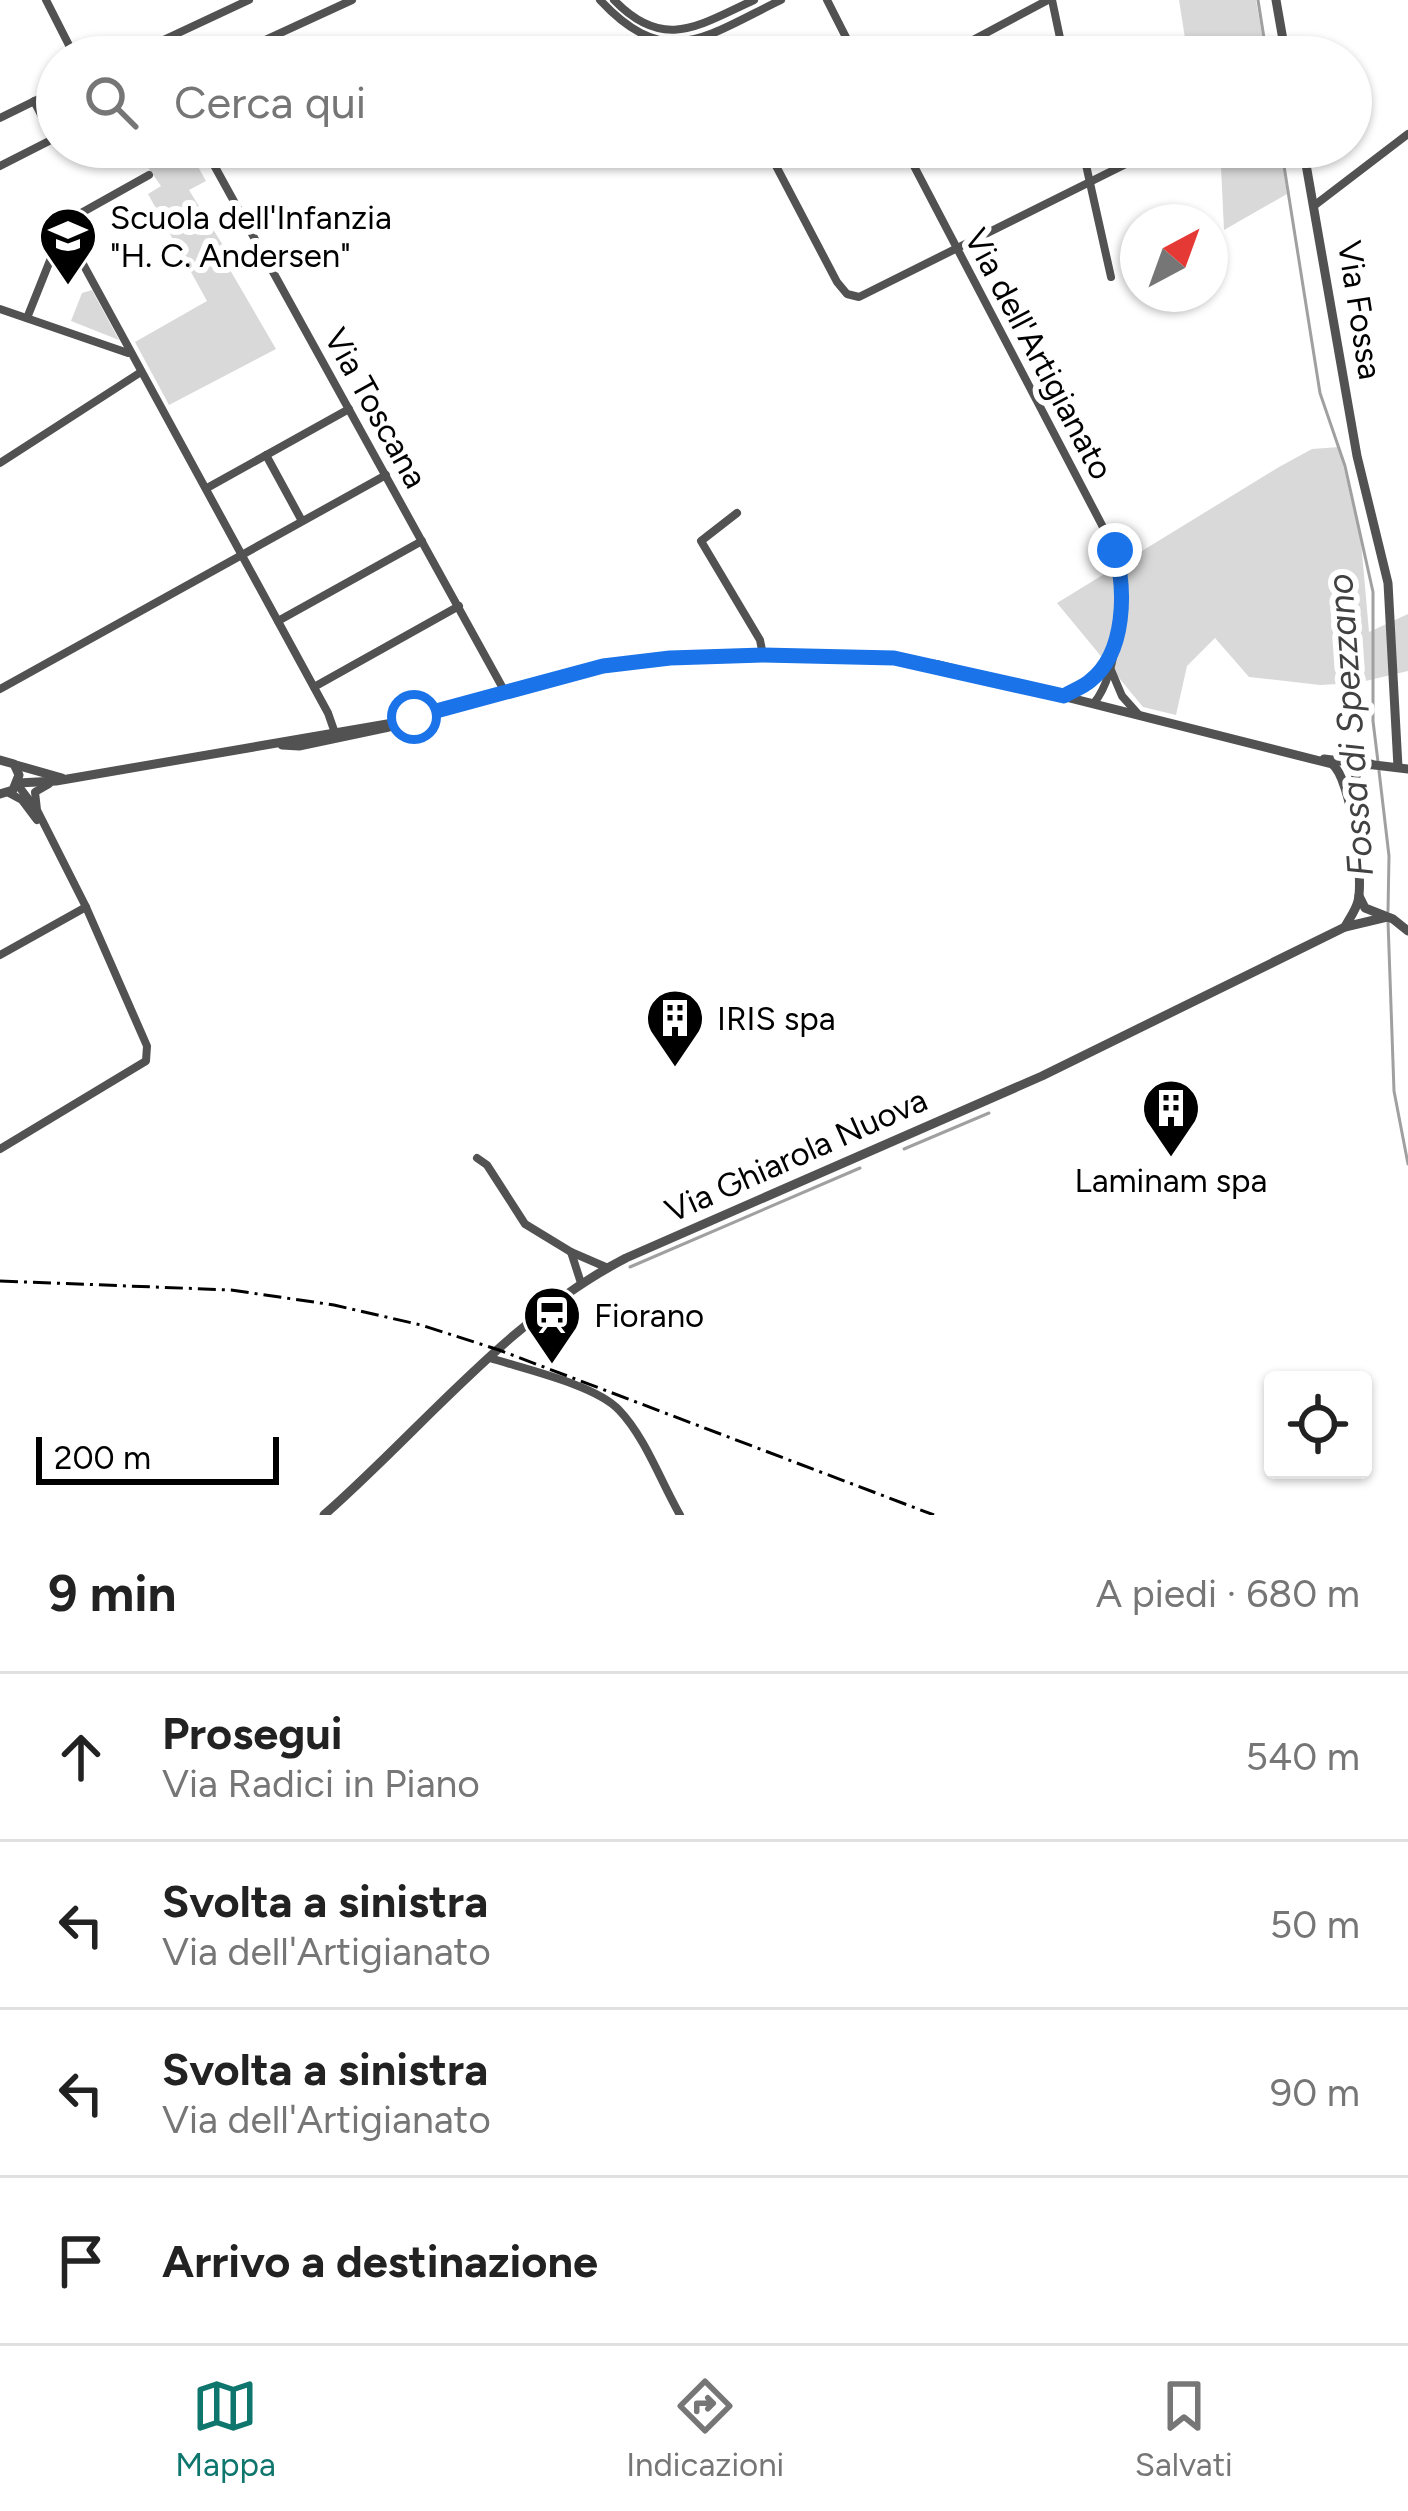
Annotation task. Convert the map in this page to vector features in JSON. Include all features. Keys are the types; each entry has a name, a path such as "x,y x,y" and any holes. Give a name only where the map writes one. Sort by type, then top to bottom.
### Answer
{"street":[{"path":"46,0 64,36"},
{"path":"172,36 249,0"},
{"path":"274,36 352,0"},
{"path":"600,0 624,26 643,36"},
{"path":"614,0 646,26 682,31 754,0"},
{"path":"704,36 781,0"},
{"path":"827,0 845,36"},
{"path":"981,36 1050,0 1059,36"},
{"path":"1276,0 1282,36"},
{"path":"0,118 34,101 36,104"},
{"path":"1372,162 1408,134"},
{"path":"0,166 36,147"},
{"name":"Via Toscana","path":"216,168 505,692"},
{"path":"777,168 847,294 869,294 1120,168"},
{"name":"Via dell'Artigianato","path":"915,168 1115,550 1122,603 1110,668 1094,703"},
{"path":"1087,168 1111,278"},
{"name":"Via Fossa","path":"1308,168 1357,456 1388,583 1403,768"},
{"path":"1315,206 1364,168"},
{"path":"149,175 65,222 71,242 314,687 334,733"},
{"path":"27,319 51,258 71,242"},
{"path":"0,309 130,353"},
{"path":"0,463 141,372"},
{"path":"206,488 349,410"},
{"path":"266,455 302,521"},
{"path":"0,689 386,475"},
{"path":"737,513 701,541 760,640 763,655"},
{"path":"278,621 422,541"},
{"path":"314,687 459,606"},
{"path":"276,744 359,736 603,666 763,655 894,658 1318,758 1403,768"},
{"name":"Via dell'Artigianato","path":"1064,696 1092,680 1111,657"},
{"path":"1110,668 1122,696 1138,714"},
{"path":"1092,680 1094,703"},
{"path":"11,789 393,723"},
{"path":"302,745 334,733 359,736"},
{"path":"1318,758 1342,771 1359,896 1373,916"},
{"path":"5,760 59,779"},
{"path":"5,760 11,789 44,827"},
{"path":"1349,800 1354,776 1367,765"},
{"path":"0,1149 146,1061 147,1046 37,810 34,792 59,779"},
{"path":"11,789 37,810"},
{"path":"1345,927 1359,896"},
{"path":"0,955 86,907"},
{"name":"Via Ghiarola Nuova","path":"324,1515 490,1358 581,1283 608,1268 1042,1076 1345,927 1373,916 1399,921"},
{"path":"477,1158 487,1165 521,1220 571,1252 608,1268"},
{"path":"571,1252 581,1283"},
{"path":"490,1358 595,1394 616,1406 680,1515"}],"shaded area":[{"path":"1179,0 1256,0 1262,36 1185,36"},
{"path":"149,168 199,168 206,181 189,190 276,349 169,405 135,342 207,301 148,194 161,186"},
{"path":"1221,168 1283,168 1287,194 1228,228"},
{"path":"92,290 119,340 71,321 82,293"},
{"path":"1339,447 1361,541 1369,632 1408,614 1408,671 1357,683 1320,685 1249,677 1215,638 1187,666 1176,715 1143,707 1057,603 1279,467 1312,449"}],"waterway":[{"name":"Fossa di Spezzano","path":"1258,0 1264,36"},
{"name":"Fossa di Spezzano","path":"1284,168 1320,393 1345,466 1373,592 1373,721 1378,762"},
{"name":"Fossa di Spezzano","path":"1379,771 1389,856 1388,911"},
{"name":"Fossa di Spezzano","path":"1388,921 1394,1091 1408,1164"},
{"path":"904,1149 989,1113"},
{"path":"630,1267 860,1168"}],"railway":[{"path":"0,1281 231,1290 334,1305 421,1325 499,1350 934,1515"}],"place":[{"name":"Scuola dell'Infanzia \"H. C. Andersen\"","path":"68,287"},
{"name":"IRIS spa","path":"675,1069"},
{"name":"Laminam spa","path":"1171,1159"},
{"name":"Fiorano","path":"552,1366"}],"route":[{"path":"414,717 603,666 670,658 894,658 1064,696 1092,680 1111,657 1122,603 1115,550"}]}
